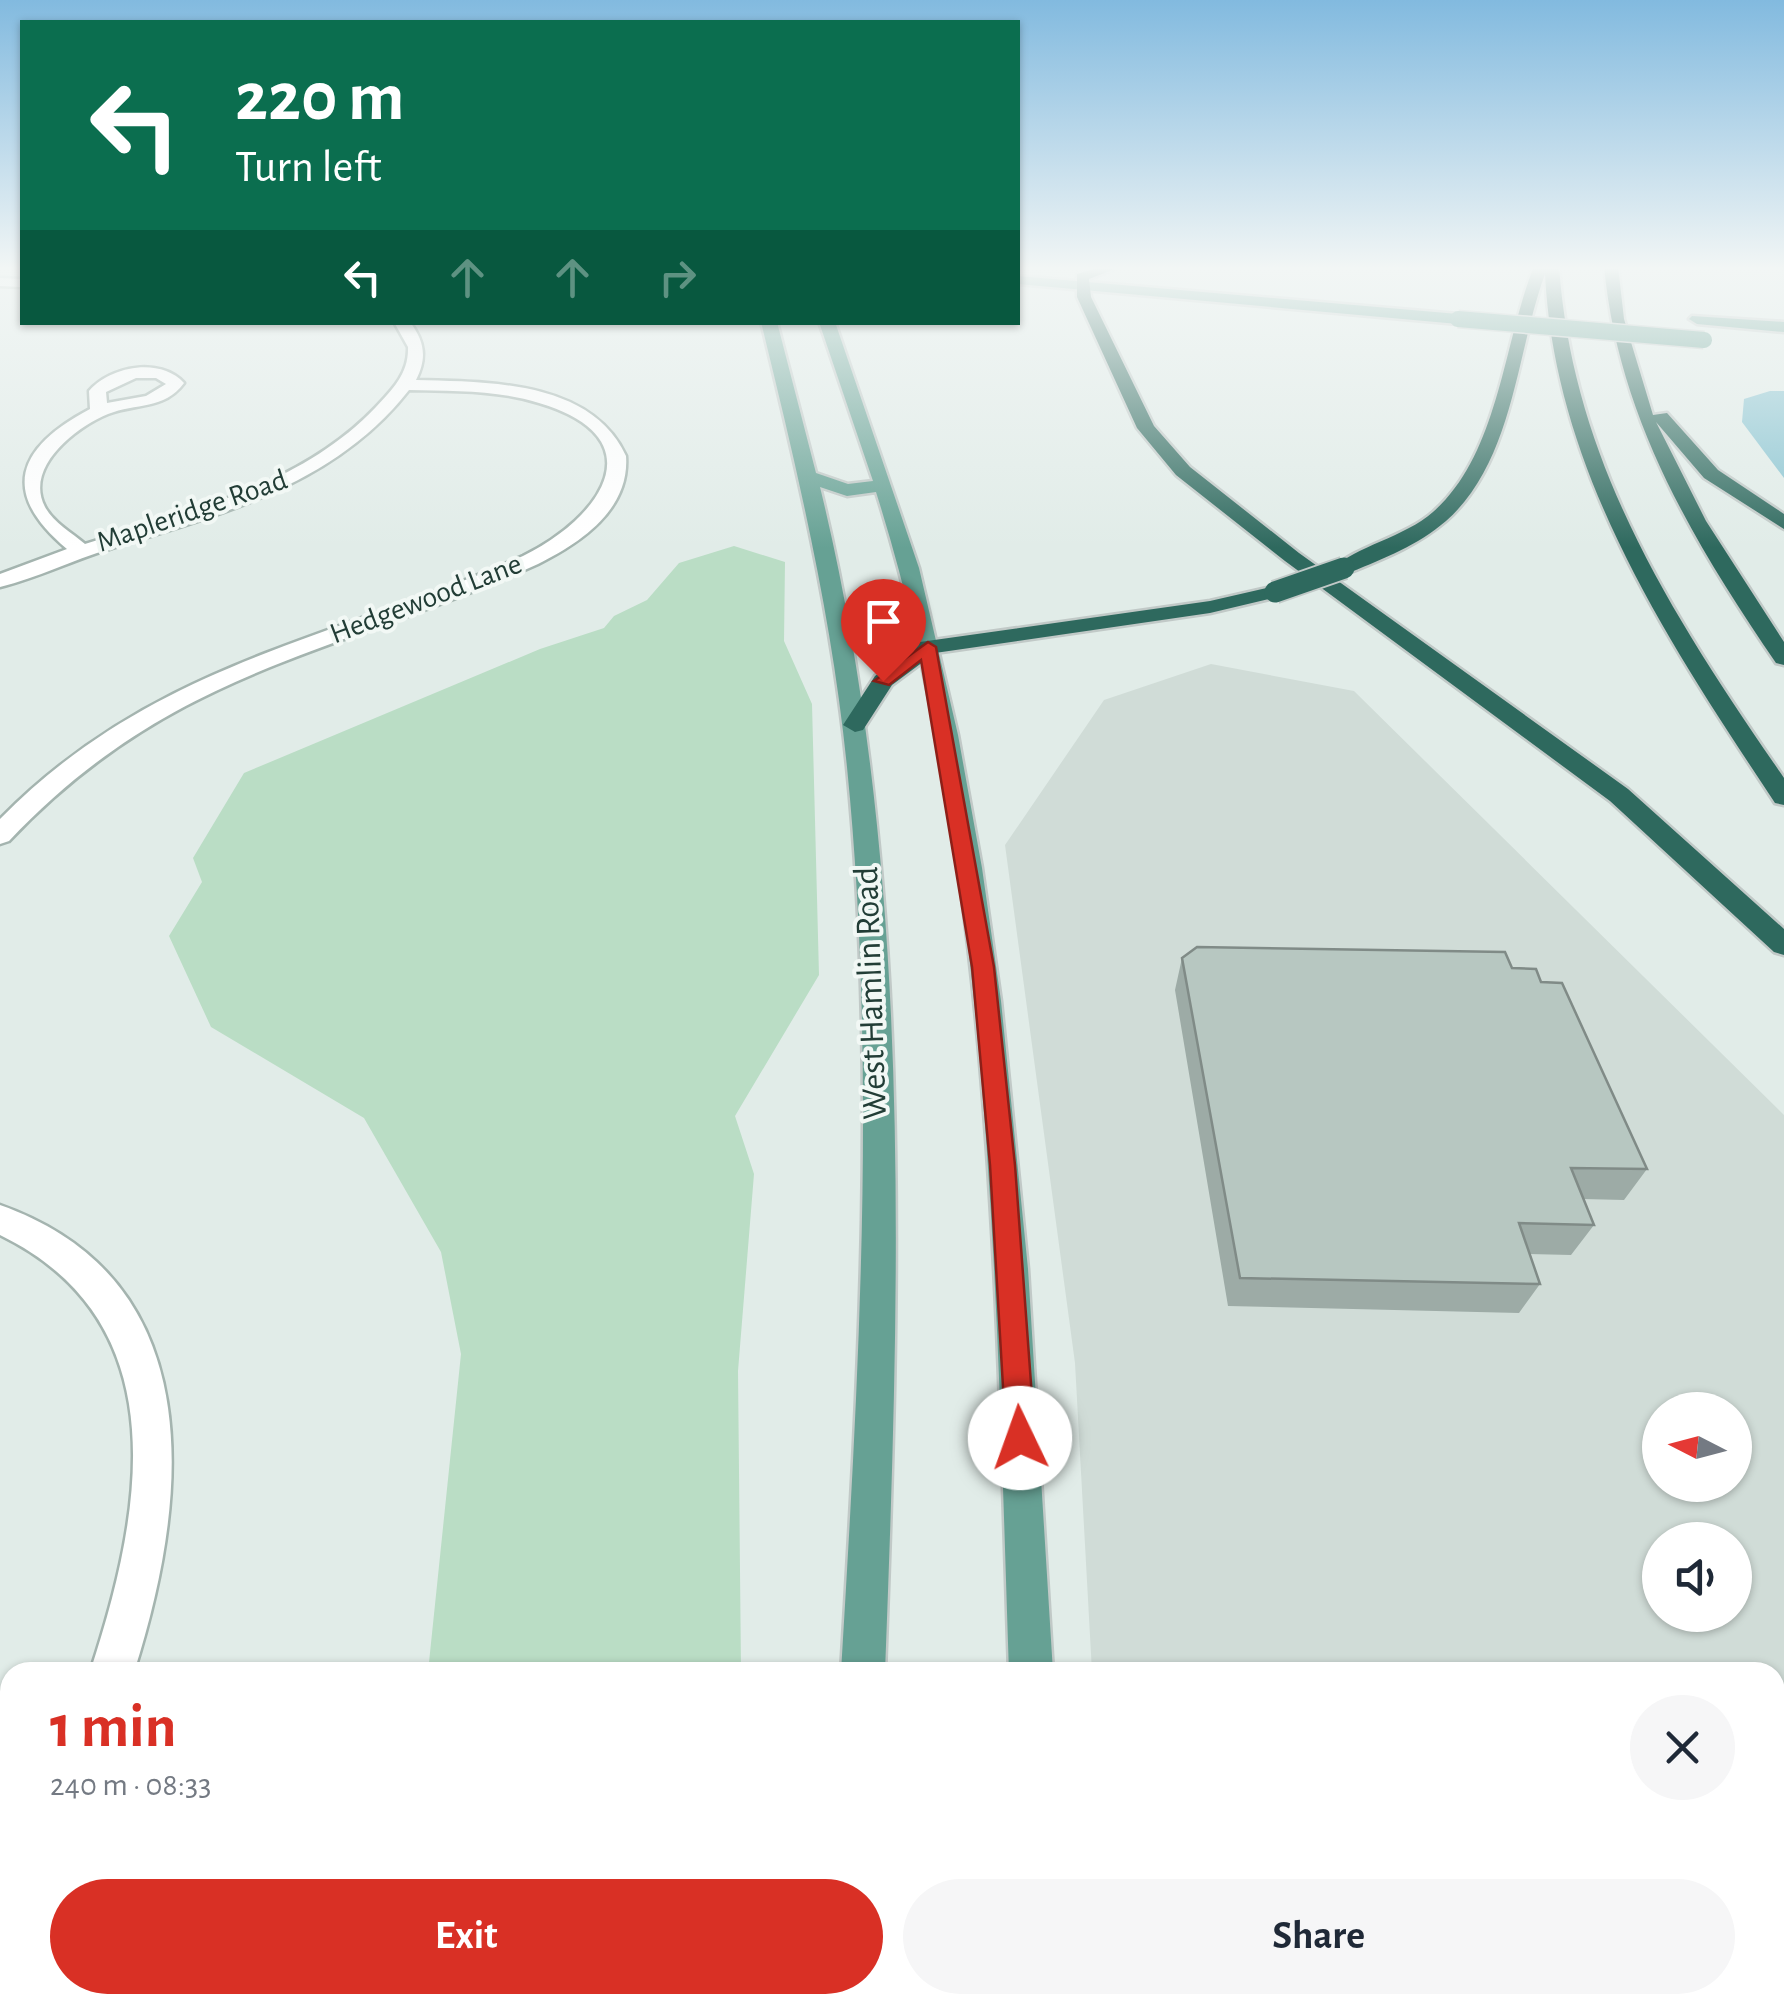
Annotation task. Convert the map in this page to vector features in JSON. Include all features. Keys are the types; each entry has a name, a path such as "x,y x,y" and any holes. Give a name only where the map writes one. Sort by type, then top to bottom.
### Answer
{"highway":[{"path":"1112,360 1146,428 1183,471 1292,557 1619,795 1784,945"},
{"path":"855,725 883,681 928,647 1210,607 1275,592 1410,539 1462,490 1486,456 1510,360"},
{"path":"1562,360 1609,499 1693,656 1784,797"},
{"path":"1627,360 1689,506 1784,658"},
{"path":"1631,374 1697,462 1744,500 1784,523"}],"main road":[{"name":"West Hamlin Road","path":"779,360 828,551 855,725 870,919 876,1154 874,1413 863,1662"},
{"path":"840,360 883,485 928,647 968,868 994,1078 1017,1360 1030,1662"},
{"path":"809,477 846,490 883,485"}],"street":[{"name":"Mapleridge Road","path":"0,580 258,493 316,467 370,429 404,385 415,360"},
{"name":"Hedgewood Lane","path":"0,835 68,770 160,707 242,668 529,560 581,529 609,499 618,476 613,445 576,412 502,390 404,385"},
{"path":"80,550 35,506 32,478 57,441 99,411"},
{"path":"0,1220 52,1247 80,1271 120,1319 140,1362 154,1424 152,1511 135,1601 115,1662"}],"shaded area":[{"path":"1211,664 1354,691 1784,1115 1784,1662 1091,1662 1075,1363 1005,845 1104,700"}],"green space":[{"path":"734,546 785,562 784,641 812,704 819,975 735,1116 754,1174 738,1371 741,1662 429,1662 461,1354 441,1252 364,1118 211,1027 169,936 202,882 193,858 244,773 540,649 604,628 614,616 647,600 679,563"}],"water":[{"path":"1784,391 1784,478 1742,422 1744,399"}],"building":[{"path":"1197,947 1505,952 1512,968 1536,969 1541,982 1562,983 1647,1169 1571,1168 1594,1225 1519,1223 1540,1284 1240,1278 1182,958"}],"route":[{"path":"883,681 911,655 928,647 983,967 1002,1165 1020,1438"}]}
